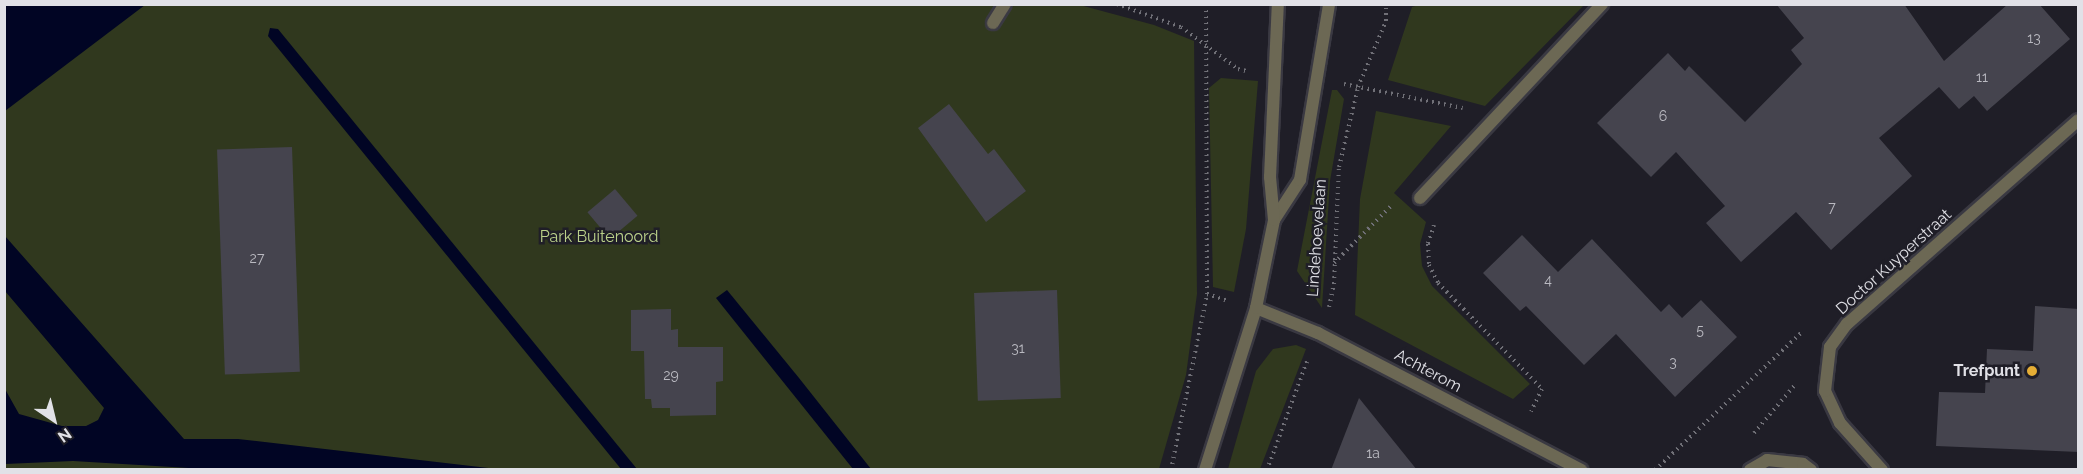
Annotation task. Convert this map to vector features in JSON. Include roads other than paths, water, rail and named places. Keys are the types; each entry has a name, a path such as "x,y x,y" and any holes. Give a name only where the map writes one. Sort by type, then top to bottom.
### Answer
{"street":[{"path":"993,22 1005,4"},
{"name":"Lindehoevelaan","path":"1205,470 1256,309 1274,220 1270,177 1278,4"},
{"name":"Lindehoevelaan","path":"1274,220 1300,180 1329,4"},
{"path":"1420,198 1496,114 1602,4"},
{"name":"Doctor Kuyperstraat","path":"1882,470 1840,423 1826,391 1824,374 1830,348 1847,324 2079,120"},
{"name":"Achterom","path":"1256,309 1318,333 1581,470"},
{"path":"1750,470 1767,460 1803,464 1810,470"}],"water":[{"path":"5,4 145,4 145,5 5,111"},
{"path":"270,28 278,29 637,469 621,469 268,36"},
{"path":"5,236 184,439 238,439 497,469 222,470 73,461 5,464 5,389 19,414 62,426 86,426 98,420 104,408 5,291"},
{"path":"727,290 871,469 853,469 716,298"}],"place":[{"name":"Trefpunt","path":"2032,371"}],"park label":[{"name":"Park Buitenoord","path":"599,237"}]}
